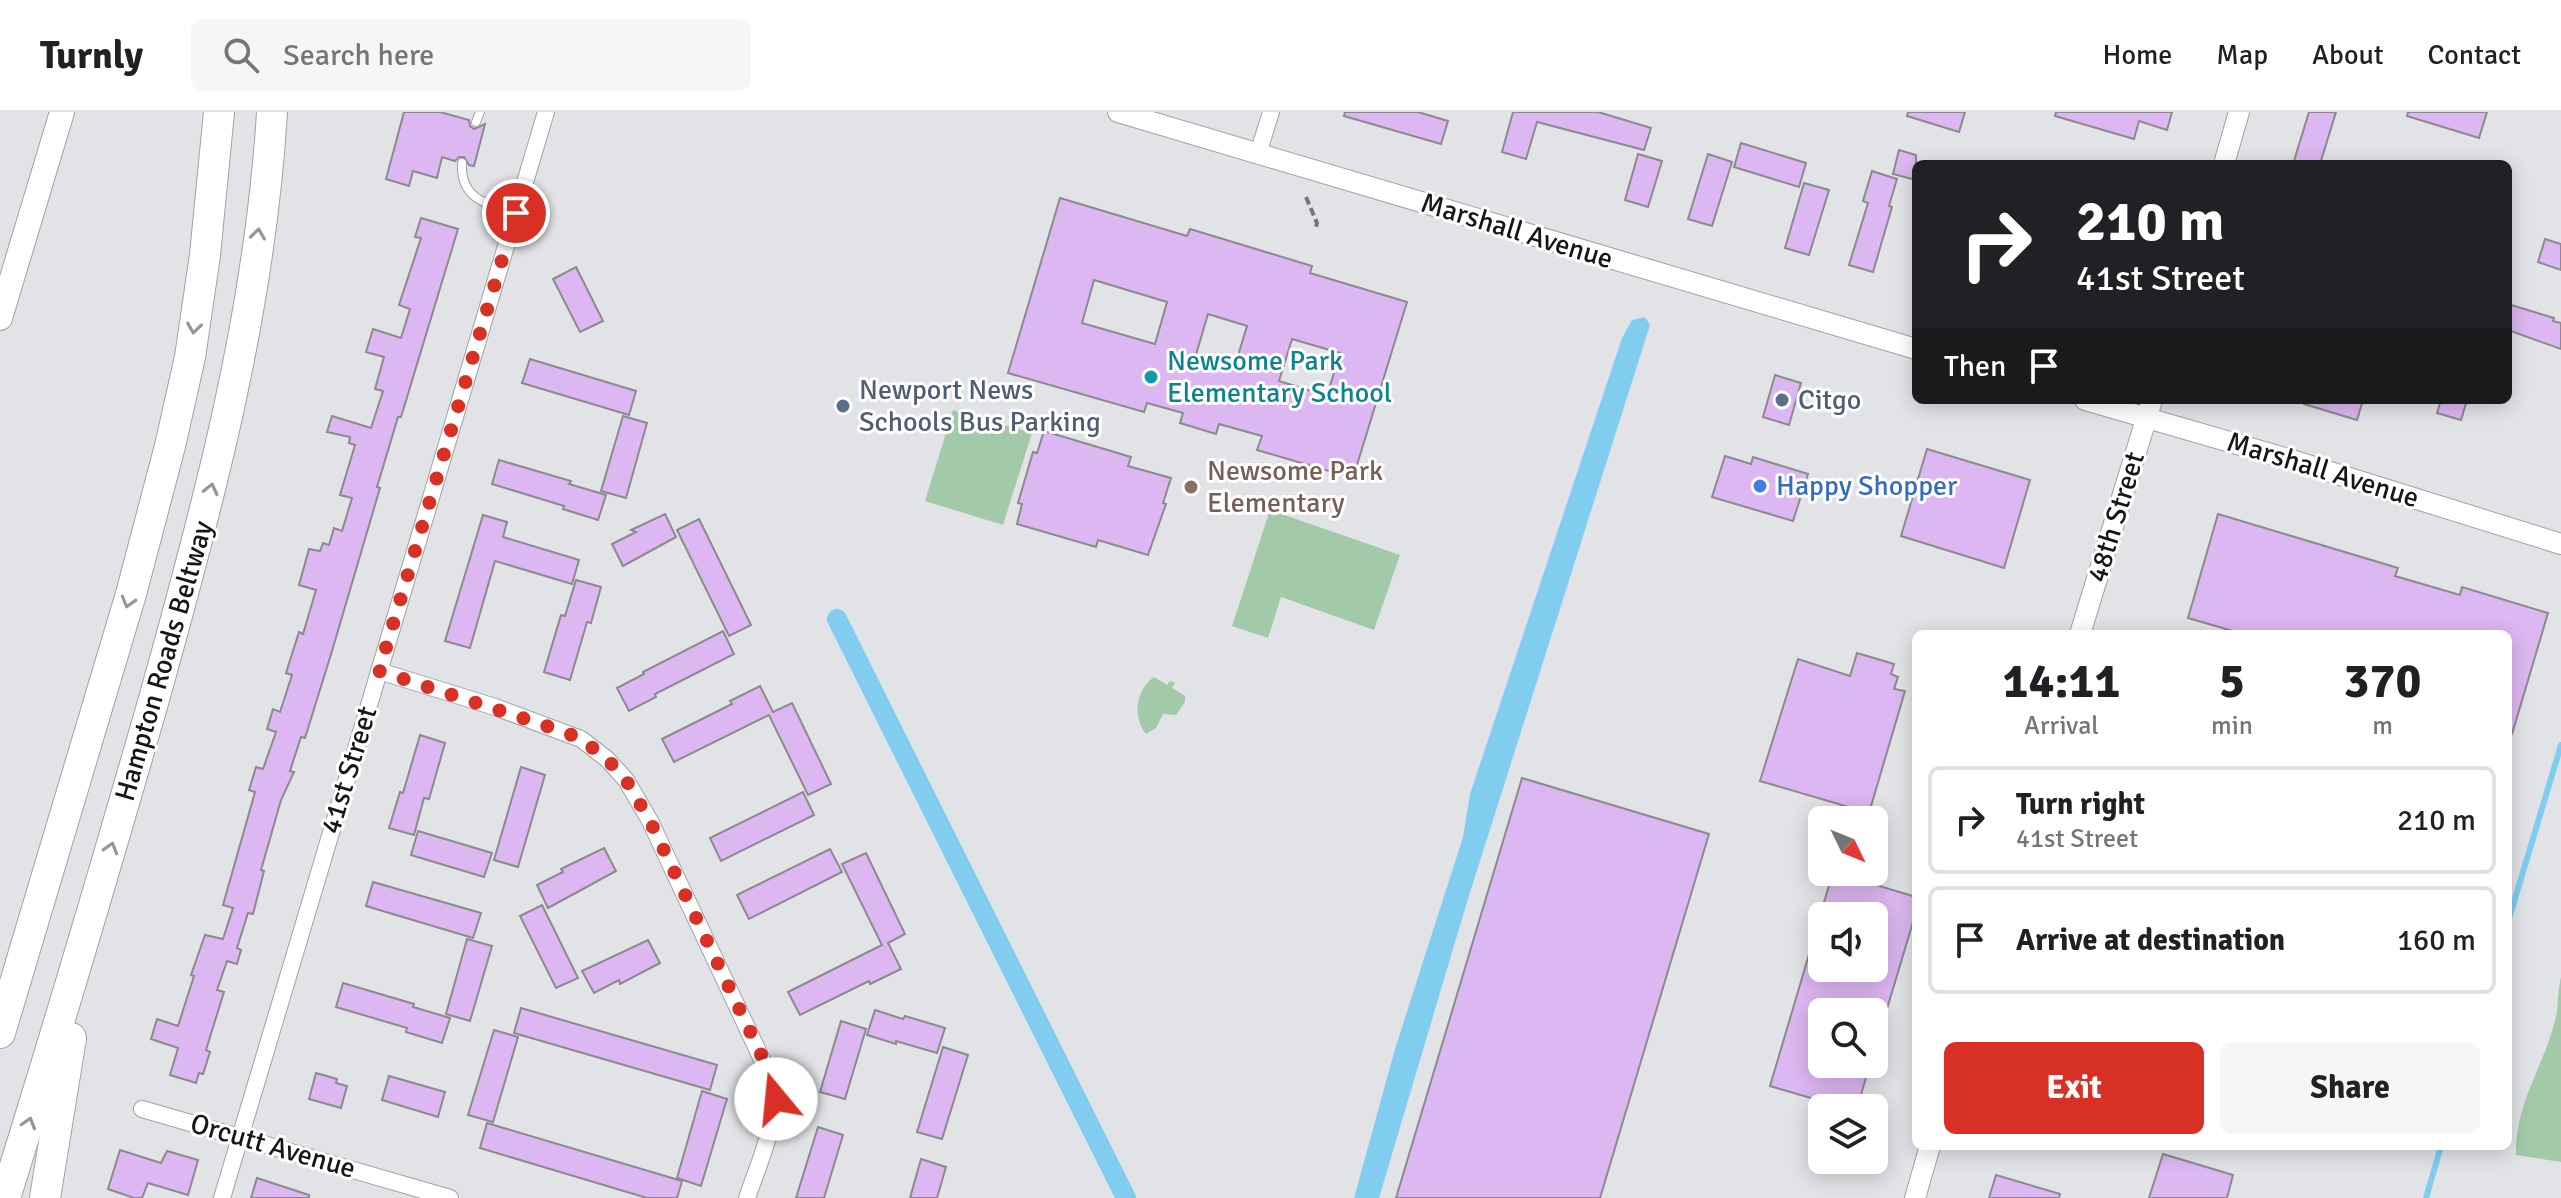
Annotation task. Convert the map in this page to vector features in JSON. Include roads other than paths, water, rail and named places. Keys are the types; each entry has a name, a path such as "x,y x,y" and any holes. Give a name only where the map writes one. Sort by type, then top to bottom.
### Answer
{"highway":[{"name":"Hampton Roads Beltway","path":"0,1033 131,594 173,432 190,357 205,255 219,112"},
{"name":"Hampton Roads Beltway","path":"5,1198 94,908 201,530 228,416 251,283 272,112"},
{"path":"0,984 44,887"},
{"path":"45,1198 94,908"}],"main road":[{"path":"0,318 62,112"}],"street":[{"name":"41st Street","path":"222,1198 546,112"},
{"name":"Marshall Avenue","path":"1118,112 1912,348"},
{"path":"1258,154 1271,112"},
{"path":"2225,160 2239,112"},
{"name":"Marshall Avenue","path":"2113,404 2149,409 2292,460 2561,544"},
{"name":"48th Street","path":"2081,630 2149,409"},
{"path":"379,671 495,707 581,739 607,759 626,780 650,821 773,1083 776,1099 771,1123 747,1198"},
{"name":"Orcutt Avenue","path":"142,1109 450,1198"},
{"path":"1915,1198 1929,1150"}],"lane":[{"path":"476,122 480,112"},
{"path":"462,163 461,177 472,194 481,201 516,213"}],"water":[{"path":"1645,317 1650,325 1467,902 1379,1198 1354,1198 1395,1049 1463,837 1470,794 1622,338 1632,320"}],"waterway":[{"path":"837,619 1126,1198"},
{"path":"2512,909 2561,745"},
{"path":"2426,1198 2440,1150"}],"place":[{"name":"Newsome Park Elementary School","path":"1151,377"},
{"name":"Citgo","path":"1782,400"},
{"name":"Newport News Schools Bus Parking","path":"843,406"},
{"name":"Happy Shopper","path":"1760,486"},
{"name":"Newsome Park Elementary","path":"1191,487"}]}
